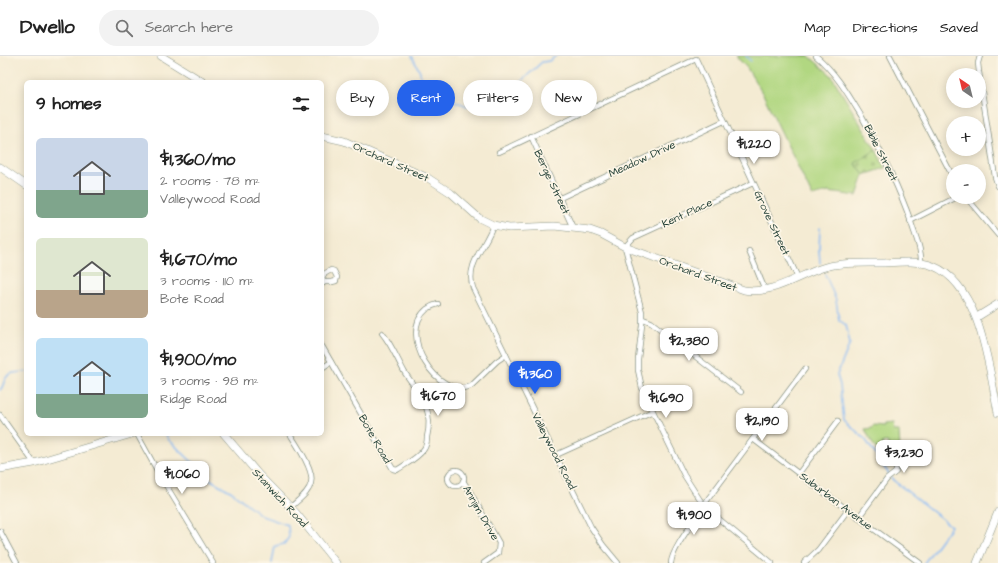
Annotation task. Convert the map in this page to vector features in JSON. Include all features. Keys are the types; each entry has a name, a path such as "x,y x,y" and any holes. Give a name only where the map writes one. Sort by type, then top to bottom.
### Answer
{"street":[{"path":"160,56 200,80"},
{"name":"Bible Street","path":"816,56 836,76 873,136 895,180 921,250 921,263"},
{"path":"890,56 946,164"},
{"path":"980,56 978,63 979,72 995,177 998,186"},
{"name":"Grove Street","path":"531,136 696,59 798,278"},
{"name":"Meadow Drive","path":"560,198 724,121"},
{"name":"Orchard Street","path":"324,136 350,143 431,180 451,193 479,218 493,225 509,228 542,226 573,228 596,232 625,247 737,289 752,291 765,290 822,268 833,266 898,262 921,263 938,269 950,278 962,293 976,317 985,348 996,396 998,413"},
{"path":"499,152 531,136"},
{"name":"Berge Street","path":"531,136 573,228"},
{"path":"0,166 24,184"},
{"name":"Kent Place","path":"625,247 634,238 753,183"},
{"path":"910,221 946,203"},
{"path":"972,204 998,235"},
{"name":"Valleywood Road","path":"493,225 472,268 471,282 475,294 592,527 618,563"},
{"path":"625,247 636,286 643,319 638,359 638,370 642,388 684,475 692,488 705,505 719,519 772,563"},
{"path":"749,251 765,290"},
{"path":"438,304 427,308 420,317 416,340 417,348 422,358 440,379 456,388 466,388 471,386 497,361 506,355"},
{"path":"976,317 998,304"},
{"path":"643,319 651,322 741,392"},
{"name":"Bote Road","path":"324,350 387,459 393,468 397,470 417,456 425,448 430,421 427,406 406,373 388,339 382,333"},
{"path":"324,367 331,362"},
{"path":"671,563 674,550 705,505 805,369"},
{"path":"556,455 653,411"},
{"path":"0,415 34,463"},
{"path":"799,473 838,421"},
{"path":"0,469 34,463 125,436"},
{"path":"138,436 213,563"},
{"name":"Stanwich Road","path":"226,436 259,475 291,507 336,563"},
{"path":"291,436 309,467 312,482 308,490 291,507"},
{"name":"Suburban Avenue","path":"753,439 920,563"},
{"path":"858,518 887,479 896,472 897,462"},
{"name":"Annjim Drive","path":"463,482 499,543 498,553 484,563"},
{"path":"804,563 818,550 848,510"},
{"path":"977,563 998,512"},
{"path":"0,531 17,563"}],"green space":[{"path":"736,56 809,56 831,75 876,150 856,163 864,175 857,196 828,192 812,196 764,96 747,68"},
{"path":"876,150 885,168 864,175 855,163"},
{"path":"892,424 893,431 899,431 900,450 888,451 888,442 883,442 880,453 865,429 872,428 873,426 883,427 883,425"}],"waterway":[{"path":"412,56 420,72 422,88 432,98 450,99 467,106 489,87 498,84 517,85 542,62 549,61 556,56"},
{"path":"746,56 751,61"},
{"path":"820,228 820,263"},
{"path":"825,274 836,300 839,320 846,325 850,343 837,375 840,385 844,420 865,439 893,480 951,526 924,563"},
{"path":"0,390 7,376 13,373 24,372"},
{"path":"167,436 168,439 211,480 232,492 262,516 288,525 289,537 284,544 275,546 272,563"}]}
